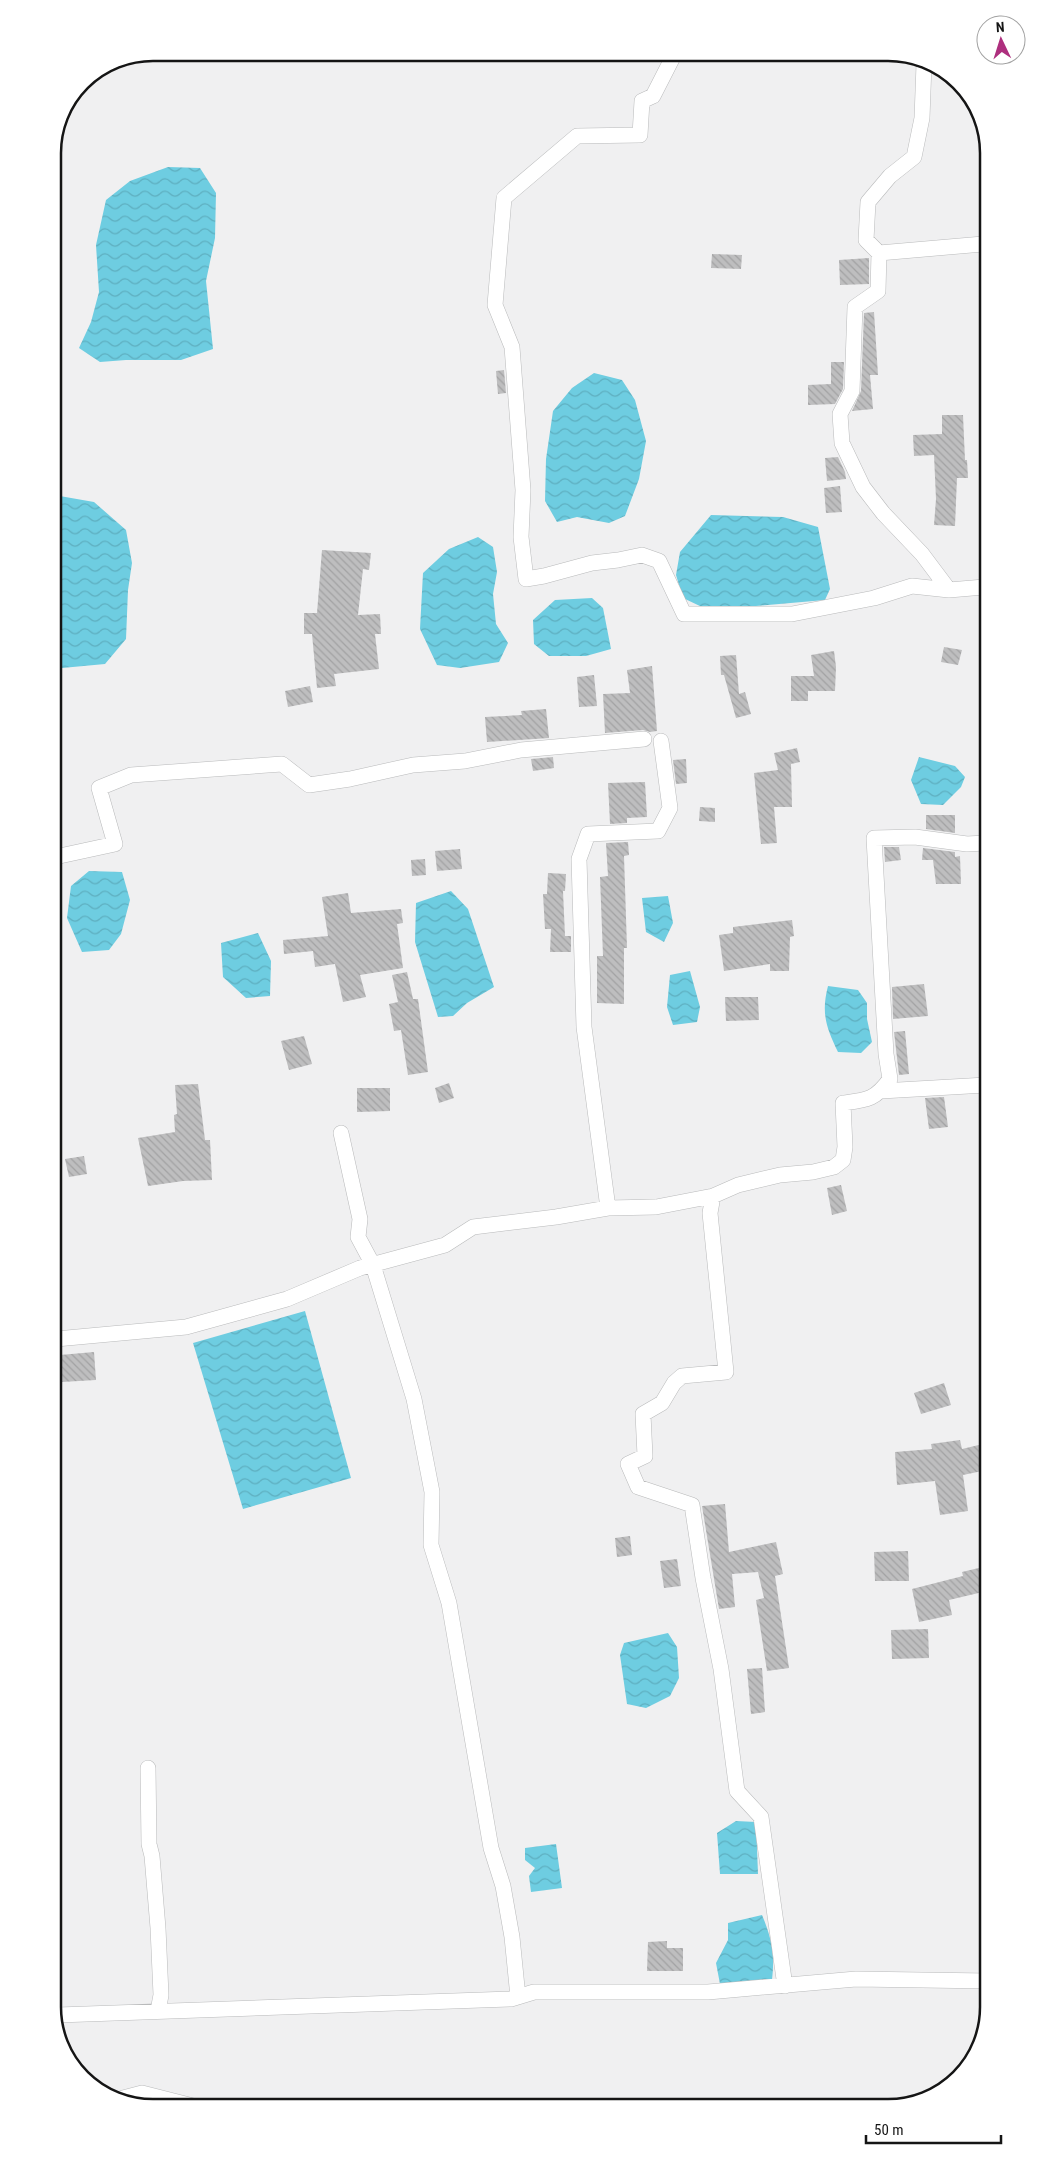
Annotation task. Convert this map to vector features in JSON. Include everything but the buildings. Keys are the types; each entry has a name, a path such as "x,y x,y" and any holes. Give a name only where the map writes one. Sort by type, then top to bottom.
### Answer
{"street":[{"path":"671,61 653,96 642,101 640,135 577,136 504,198 496,304 512,347 523,490 521,537 526,579 592,563 642,555 659,561 684,614 792,614 874,598 912,586 949,590 980,587"},
{"path":"924,69 922,118 914,157 890,176 868,202 866,240 879,253 878,291 855,307 852,390 840,414 842,443 863,487 883,513 922,554 949,590"},
{"path":"879,253 980,244"},
{"path":"61,856 115,844 99,788 131,775 282,764 309,785 350,779 413,765 465,761 521,750 644,739"},
{"path":"608,1208 584,1026 580,859 588,834 658,831 670,808 661,741"},
{"path":"61,1339 186,1328 287,1299 360,1268 445,1245 473,1227 556,1217 608,1208 656,1207 713,1196 738,1185 780,1175 812,1172 834,1167 843,1160 843,1103 869,1100 881,1092 890,1079 886,1054 874,838 915,837 967,844 980,843"},
{"path":"881,1092 980,1085"},
{"path":"340,1133 360,1219 358,1237 374,1265 414,1399 432,1492 431,1545 449,1604 492,1848 503,1886 512,1937 518,1997"},
{"path":"713,1196 710,1213 726,1372 682,1376 674,1383 662,1403 643,1414 645,1456 628,1464 638,1487 692,1505 702,1578 721,1669 737,1791 761,1817 785,1986"},
{"path":"148,1768 150,1844 157,1910 161,1985 158,2011"},
{"path":"62,2015 511,1999 534,1992 708,1992 856,1979 980,1981"},
{"path":"131,2096 142,2093 166,2099"}],"water":[{"path":"168,167 200,168 216,193 215,238 206,281 213,349 181,360 100,362 79,348 91,322 99,292 96,245 106,200 130,181"},
{"path":"594,373 622,380 635,400 646,441 639,479 625,516 609,523 577,517 557,522 545,501 546,459 553,411 572,388"},
{"path":"61,496 94,502 126,530 132,563 128,590 126,639 105,664 62,668"},
{"path":"711,515 783,517 818,527 830,589 825,600 745,607 702,607 683,598 676,575 680,552"},
{"path":"478,537 493,547 497,572 493,594 496,624 508,643 499,662 460,668 437,665 420,629 423,573 449,549"},
{"path":"592,598 603,608 611,649 586,656 549,656 534,644 533,620 555,600"},
{"path":"919,757 955,766 965,777 961,787 943,805 921,804 911,780"},
{"path":"89,871 122,872 130,900 121,934 109,950 82,952 67,918 71,886"},
{"path":"451,891 468,909 494,987 467,1003 453,1016 438,1017 415,942 416,903"},
{"path":"668,896 673,923 664,942 646,932 642,898"},
{"path":"258,933 271,961 270,996 246,998 223,977 221,943"},
{"path":"690,971 700,1007 697,1022 673,1025 667,1007 670,975"},
{"path":"828,986 858,990 867,1003 867,1019 872,1042 861,1053 838,1052 830,1035 826,1020 825,1004"},
{"path":"305,1311 351,1478 243,1509 193,1343"},
{"path":"668,1633 677,1647 679,1678 670,1696 646,1708 627,1704 620,1655 624,1643"},
{"path":"736,1821 756,1822 758,1874 720,1874 717,1833"},
{"path":"556,1844 562,1888 531,1892 529,1876 535,1868 525,1860 525,1848"},
{"path":"762,1915 772,1947 772,1980 720,1984 716,1963 728,1940 728,1923"}]}
